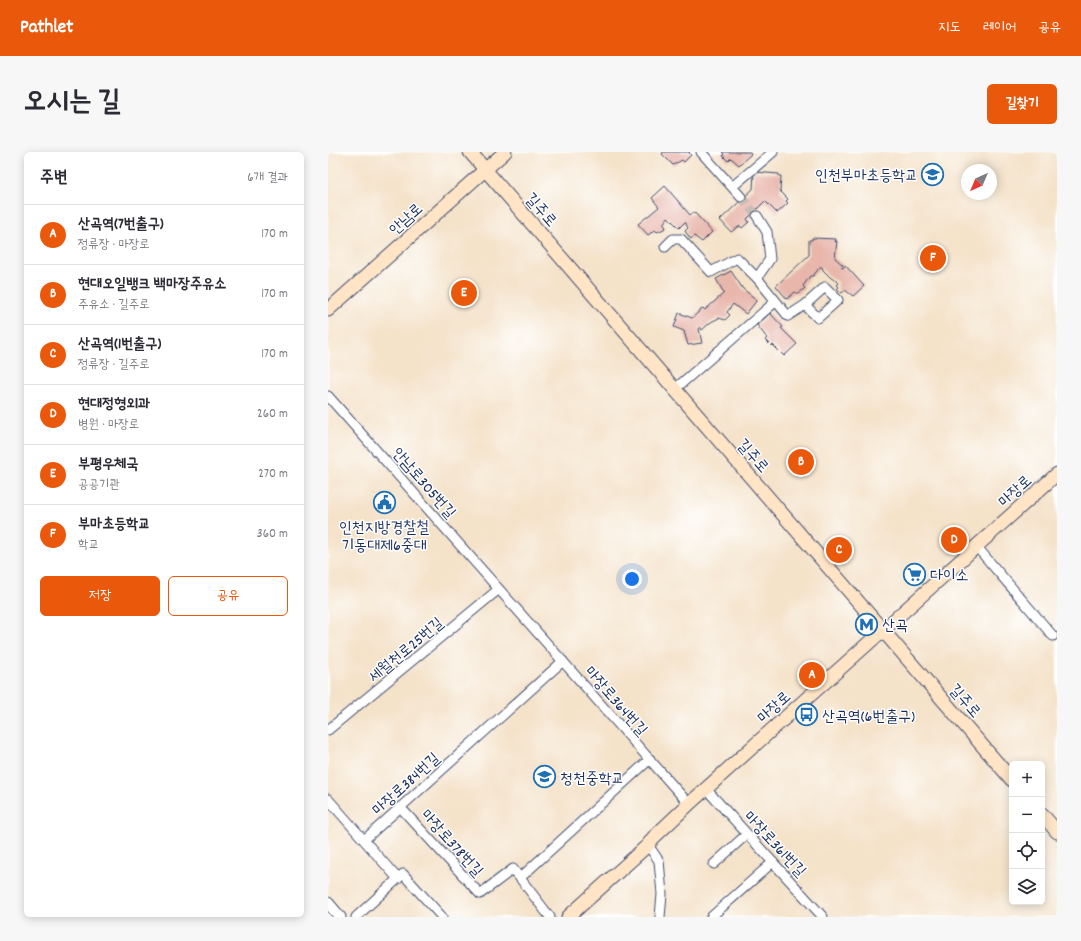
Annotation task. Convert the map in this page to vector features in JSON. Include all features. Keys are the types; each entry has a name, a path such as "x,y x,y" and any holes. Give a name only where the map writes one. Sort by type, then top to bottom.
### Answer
{"main road":[{"name":"길주로","path":"470,152 1009,777"},
{"name":"안남로","path":"330,304 505,152"},
{"name":"마장로","path":"568,917 648,845 653,838 689,804 1057,474"},
{"path":"1045,818 1057,832"}],"street":[{"path":"702,152 741,197"},
{"path":"732,187 773,152"},
{"path":"756,216 767,232 770,259 757,278"},
{"path":"665,247 674,240 681,239 711,272 737,258 757,278 775,302 788,316 805,305"},
{"path":"675,389 775,302"},
{"name":"안남로305번길","path":"328,396 499,589"},
{"path":"976,546 1053,636"},
{"name":"마장로364번길","path":"499,589 689,804"},
{"name":"세월천로25번길","path":"328,730 499,589"},
{"name":"마장로364번길","path":"466,748 563,661"},
{"name":"마장로384번길","path":"364,840 466,748"},
{"name":"마장로364번길","path":"520,878 650,759"},
{"name":"마장로361번길","path":"706,789 823,917"},
{"path":"328,799 398,879"},
{"name":"마장로378번길","path":"400,807 480,894 513,869 520,878"},
{"path":"714,864 747,834"},
{"path":"648,845 659,861 662,894 660,917"},
{"path":"712,917 773,862"},
{"path":"356,917 403,874 442,917"},
{"path":"520,878 550,917"},
{"path":"328,903 340,917"}],"building":[{"path":"663,152 690,152 689,153 691,155 684,162 682,160 673,165 662,154"},
{"path":"722,152 750,152 751,154 739,165 731,158 728,161 723,156 724,154"},
{"path":"754,172 779,174 779,176 781,176 780,191 788,199 786,201 788,203 777,213 765,201 747,219 749,222 742,228 740,226 731,232 720,220 753,189"},
{"path":"665,186 690,215 694,212 712,232 702,242 694,236 691,239 685,231 688,228 685,222 679,228 668,217 663,224 666,227 664,229 657,232 655,230 648,235 638,224 659,207 652,198"},
{"path":"812,238 836,239 835,258 843,265 841,267 843,268 845,265 864,286 853,296 845,290 842,293 837,289 839,287 837,285 839,283 836,280 837,279 834,280 830,277 822,267 820,267 813,276 810,276 803,286 805,288 798,294 795,292 787,299 776,286 809,255 809,240 812,240"},
{"path":"731,271 743,289 757,300 746,314 733,304 727,312 730,315 725,320 719,318 711,322 702,330 700,327 699,329 702,343 688,345 684,331 674,327 679,313 692,318 703,308 705,310 724,293 716,279"},
{"path":"770,313 783,327 781,328 797,344 784,356 773,345 771,346 765,340 767,338 757,325"}],"tunnel":[{"path":"741,197 757,216"}],"place":[{"name":"인천부마초등학교","path":"933,174"},
{"name":"부마초등학교","path":"933,258"},
{"name":"부평우체국","path":"464,293"},
{"name":"현대오일뱅크 백마장주유소","path":"801,462"},
{"name":"인천지방경찰철 기동대제6중대","path":"384,502"},
{"name":"현대정형외과","path":"954,540"},
{"name":"산곡역(1번출구)","path":"839,550"},
{"name":"다이소","path":"915,574"},
{"name":"산곡","path":"866,624"},
{"name":"산곡역(7번출구)","path":"812,675"},
{"name":"산곡역(6번출구)","path":"807,715"},
{"name":"청천중학교","path":"544,777"}]}
